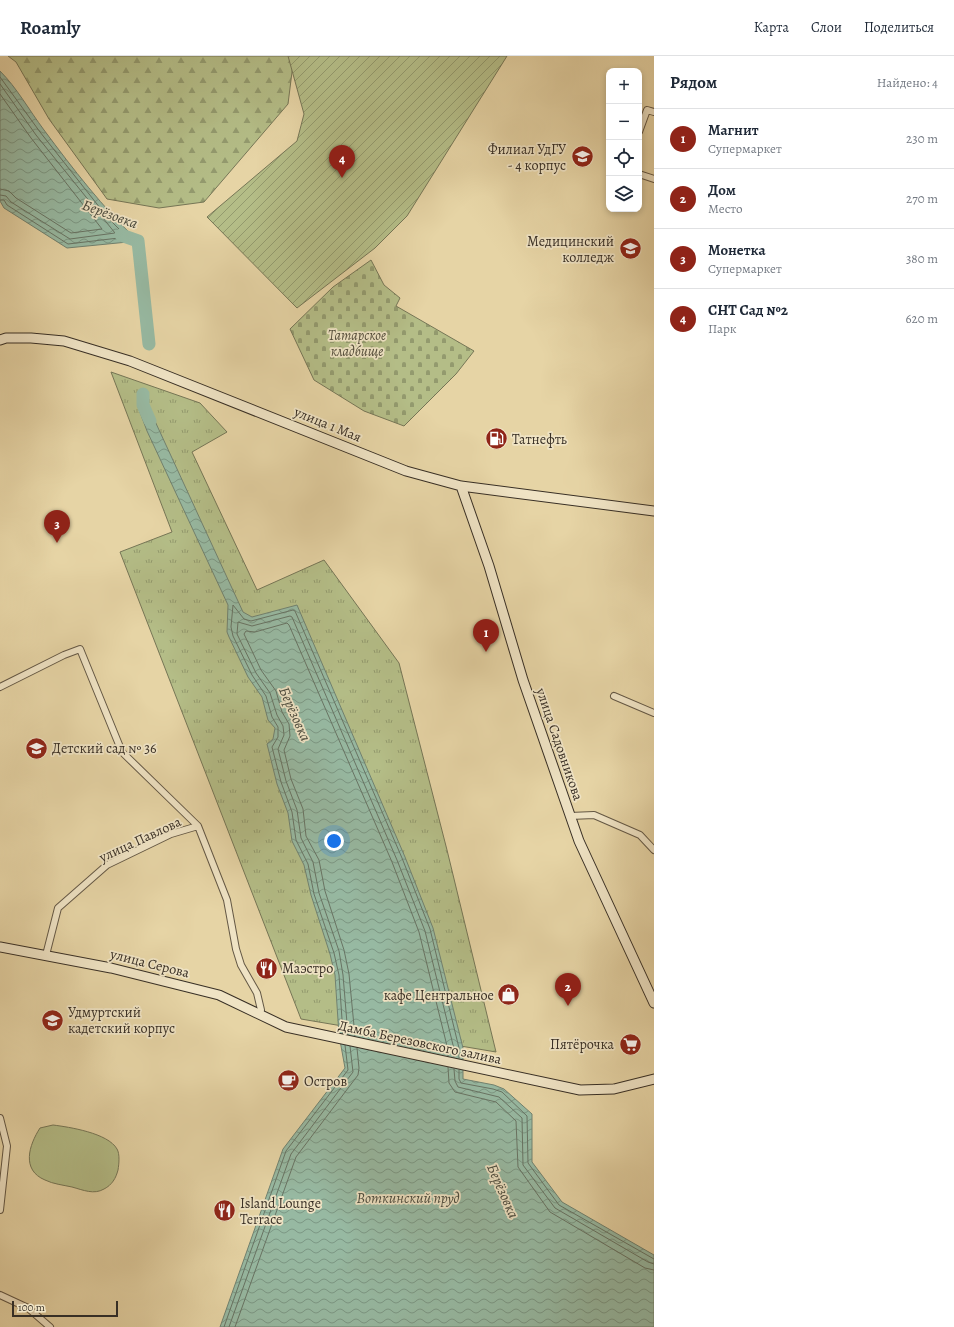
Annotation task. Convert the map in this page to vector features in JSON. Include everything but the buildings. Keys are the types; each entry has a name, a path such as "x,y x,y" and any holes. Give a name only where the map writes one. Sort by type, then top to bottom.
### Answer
{"main road":[{"name":"улица 1 Мая","path":"0,340 6,338 58,340 123,359 406,471 461,486 654,511"},
{"name":"улица Садовникова","path":"461,486 489,566 522,680 579,841 654,1003"},
{"name":"улица Серова","path":"0,947 112,968 219,995 286,1028"},
{"name":"Дамба Березовского залива","path":"286,1028 580,1090 594,1091 614,1089 654,1078"}],"street":[{"path":"642,124 647,110 654,112"},
{"path":"642,175 654,179"},
{"name":"улица Павлова","path":"0,687 64,655 80,649 122,752 198,826 227,900 236,949 241,965 257,993 261,1010 260,1014"},
{"path":"614,696 654,713"},
{"path":"570,816 594,815 640,835 654,850"},
{"name":"улица Павлова","path":"46,955 58,908 107,865 171,834 198,826"},
{"path":"0,1118 8,1146 0,1210"},
{"path":"0,1295 28,1308 50,1327"}],"green space":[{"path":"8,56 294,56 288,104 204,202 159,208 107,199 49,119 16,62"},
{"path":"288,56 507,56 407,216 375,248 297,308 207,217 297,141 304,114"},
{"name":"Татарское кладбище","path":"371,260 384,285 400,298 396,306 474,351 456,374 404,426 364,411 314,380 290,329 333,287"},
{"path":"111,372 200,403 227,432 192,452 257,590 324,560 399,663 447,850 496,1052 301,1019 120,552 172,532"},
{"path":"53,1125 88,1132 112,1143 118,1151 119,1162 116,1176 107,1187 96,1192 88,1191 51,1182 37,1176 30,1164 30,1149 40,1128"}],"water":[{"path":"0,71 23,99 44,130 89,188 138,241 67,248 4,208 0,201"},
{"name":"Воткинский пруд","path":"143,405 148,406 243,612 252,617 297,605 405,857 433,928 463,1048 463,1079 494,1085 504,1089 532,1114 532,1162 562,1202 654,1255 654,1327 220,1327 283,1149 345,1068 339,1035 335,975 330,954 311,895 304,865 292,841 288,813 277,784 267,744 273,739 275,728 268,720 262,697 248,677 229,637 227,632 228,605 147,431 138,407"}],"waterway":[{"name":"Берёзовка","path":"121,235 138,241 149,344"},
{"name":"Берёзовка","path":"143,394 143,405 150,421"}],"place":[{"name":"Филиал УдГУ - 4 корпус","path":"582,157"},
{"name":"СНТ Сад №2","path":"342,178"},
{"name":"Медицинский колледж","path":"630,249"},
{"name":"Татнефть","path":"496,439"},
{"name":"Монетка","path":"57,543"},
{"name":"Магнит","path":"486,652"},
{"name":"Детский сад № 36","path":"36,748"},
{"name":"Маэстро","path":"266,968"},
{"name":"кафе Центральное","path":"509,995"},
{"name":"Дом","path":"568,1006"},
{"name":"Удмуртский кадетский корпус","path":"53,1020"},
{"name":"Пятёрочка","path":"630,1044"},
{"name":"Остров","path":"289,1081"},
{"name":"Island Lounge Terrace","path":"224,1211"}]}
